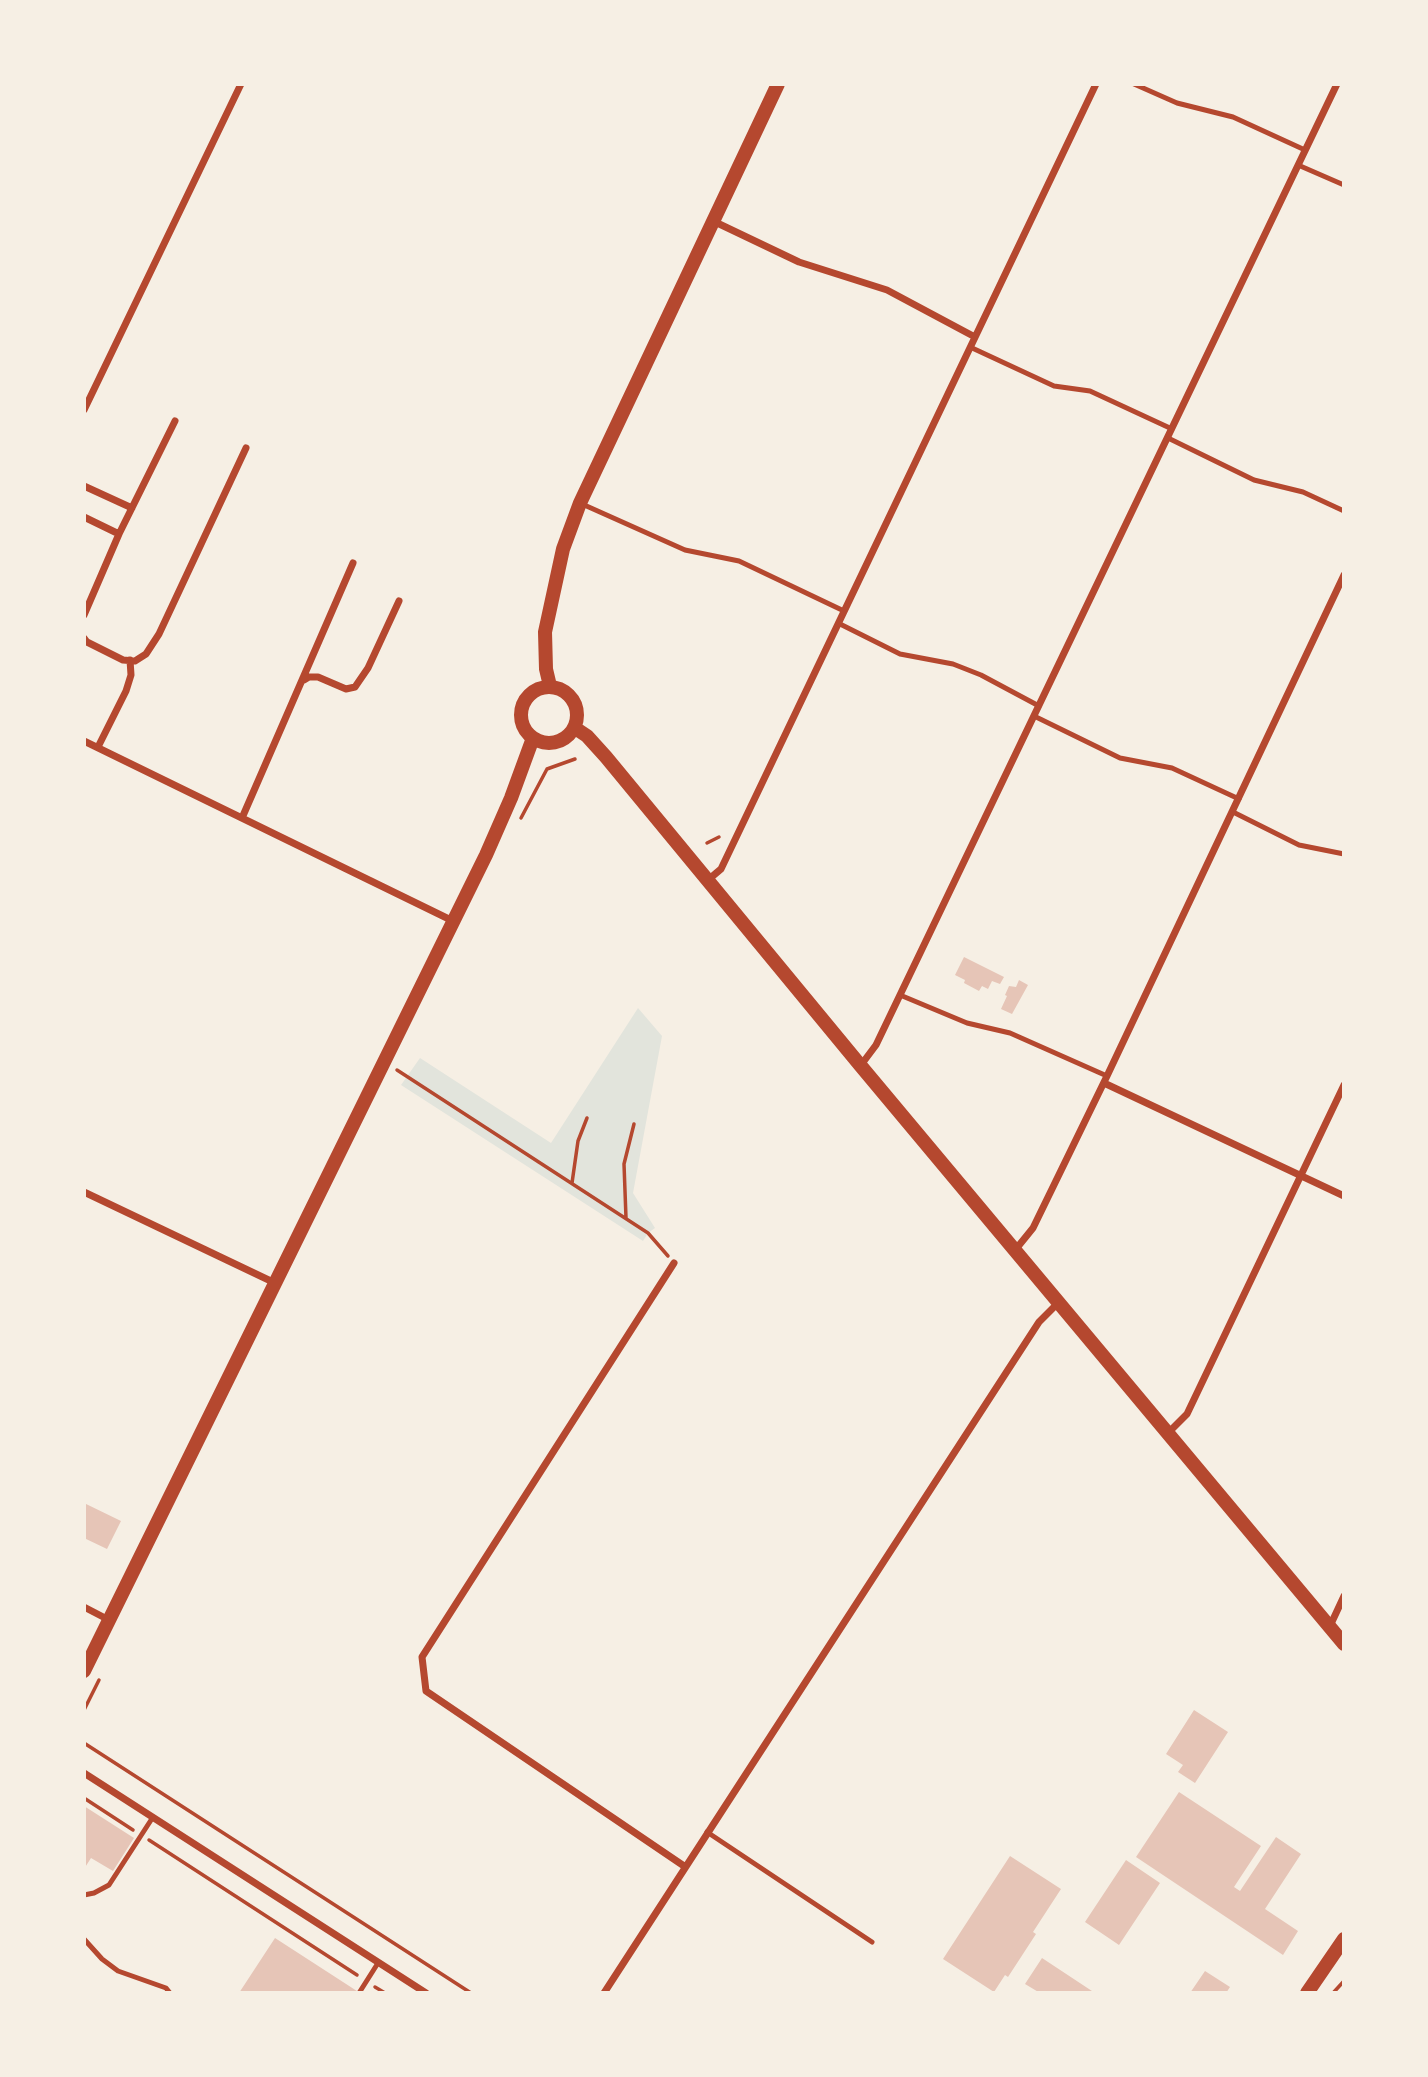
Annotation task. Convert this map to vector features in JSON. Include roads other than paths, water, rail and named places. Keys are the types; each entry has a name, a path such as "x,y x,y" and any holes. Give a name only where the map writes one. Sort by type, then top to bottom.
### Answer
{"main road":[{"path":"550,686 546,669 545,632 563,549 580,503 778,84"},
{"path":"550,686 560,688 574,700 578,719 575,728 561,741 552,743 533,738 522,724 522,706 533,691 550,686"},
{"path":"575,728 587,736 606,757 1344,1644"},
{"path":"84,1671 453,921 511,798 533,738"},
{"path":"1307,1993 1344,1939"}],"street":[{"path":"84,410 241,84"},
{"path":"708,880 722,869 1096,84"},
{"path":"860,1065 873,1050 900,995 1338,84"},
{"path":"712,221 799,262 887,290 975,337"},
{"path":"84,615 119,534 175,421"},
{"path":"84,638 107,653 130,660 135,661 146,654 159,634 246,448"},
{"path":"84,486 132,508"},
{"path":"84,517 119,534"},
{"path":"242,818 353,562"},
{"path":"1016,1249 1033,1228 1106,1080 1344,575"},
{"path":"303,681 309,677 318,677 346,689 355,687 368,668 399,601"},
{"path":"99,747 126,691 131,675 130,660"},
{"path":"84,741 453,921"},
{"path":"1106,1080 1344,1196"},
{"path":"1168,1434 1187,1414 1344,1085"},
{"path":"84,1192 276,1284"},
{"path":"674,1262 422,1657 426,1691 684,1866"},
{"path":"604,1993 1039,1322 1059,1303"},
{"path":"1330,1626 1344,1596"},
{"path":"84,1607 110,1620"},
{"path":"84,1773 426,1993"}],"lane":[{"path":"1134,84 1177,103 1233,117 1305,150"},
{"path":"1298,165 1344,185"},
{"path":"970,347 1054,386 1090,391 1172,429"},
{"path":"1168,438 1254,480 1303,492 1344,511"},
{"path":"580,503 685,550 738,561 844,611"},
{"path":"838,623 900,654 953,664 981,675 1039,706"},
{"path":"1034,716 1120,758 1172,768 1239,799"},
{"path":"1233,812 1299,845 1344,854"},
{"path":"900,995 967,1023 1010,1033 1106,1080"},
{"path":"84,1895 109,1885 153,1817"},
{"path":"707,1832 872,1942"},
{"path":"84,1939 102,1959 118,1971 166,1988 170,1993"},
{"path":"359,1993 378,1963"}]}
